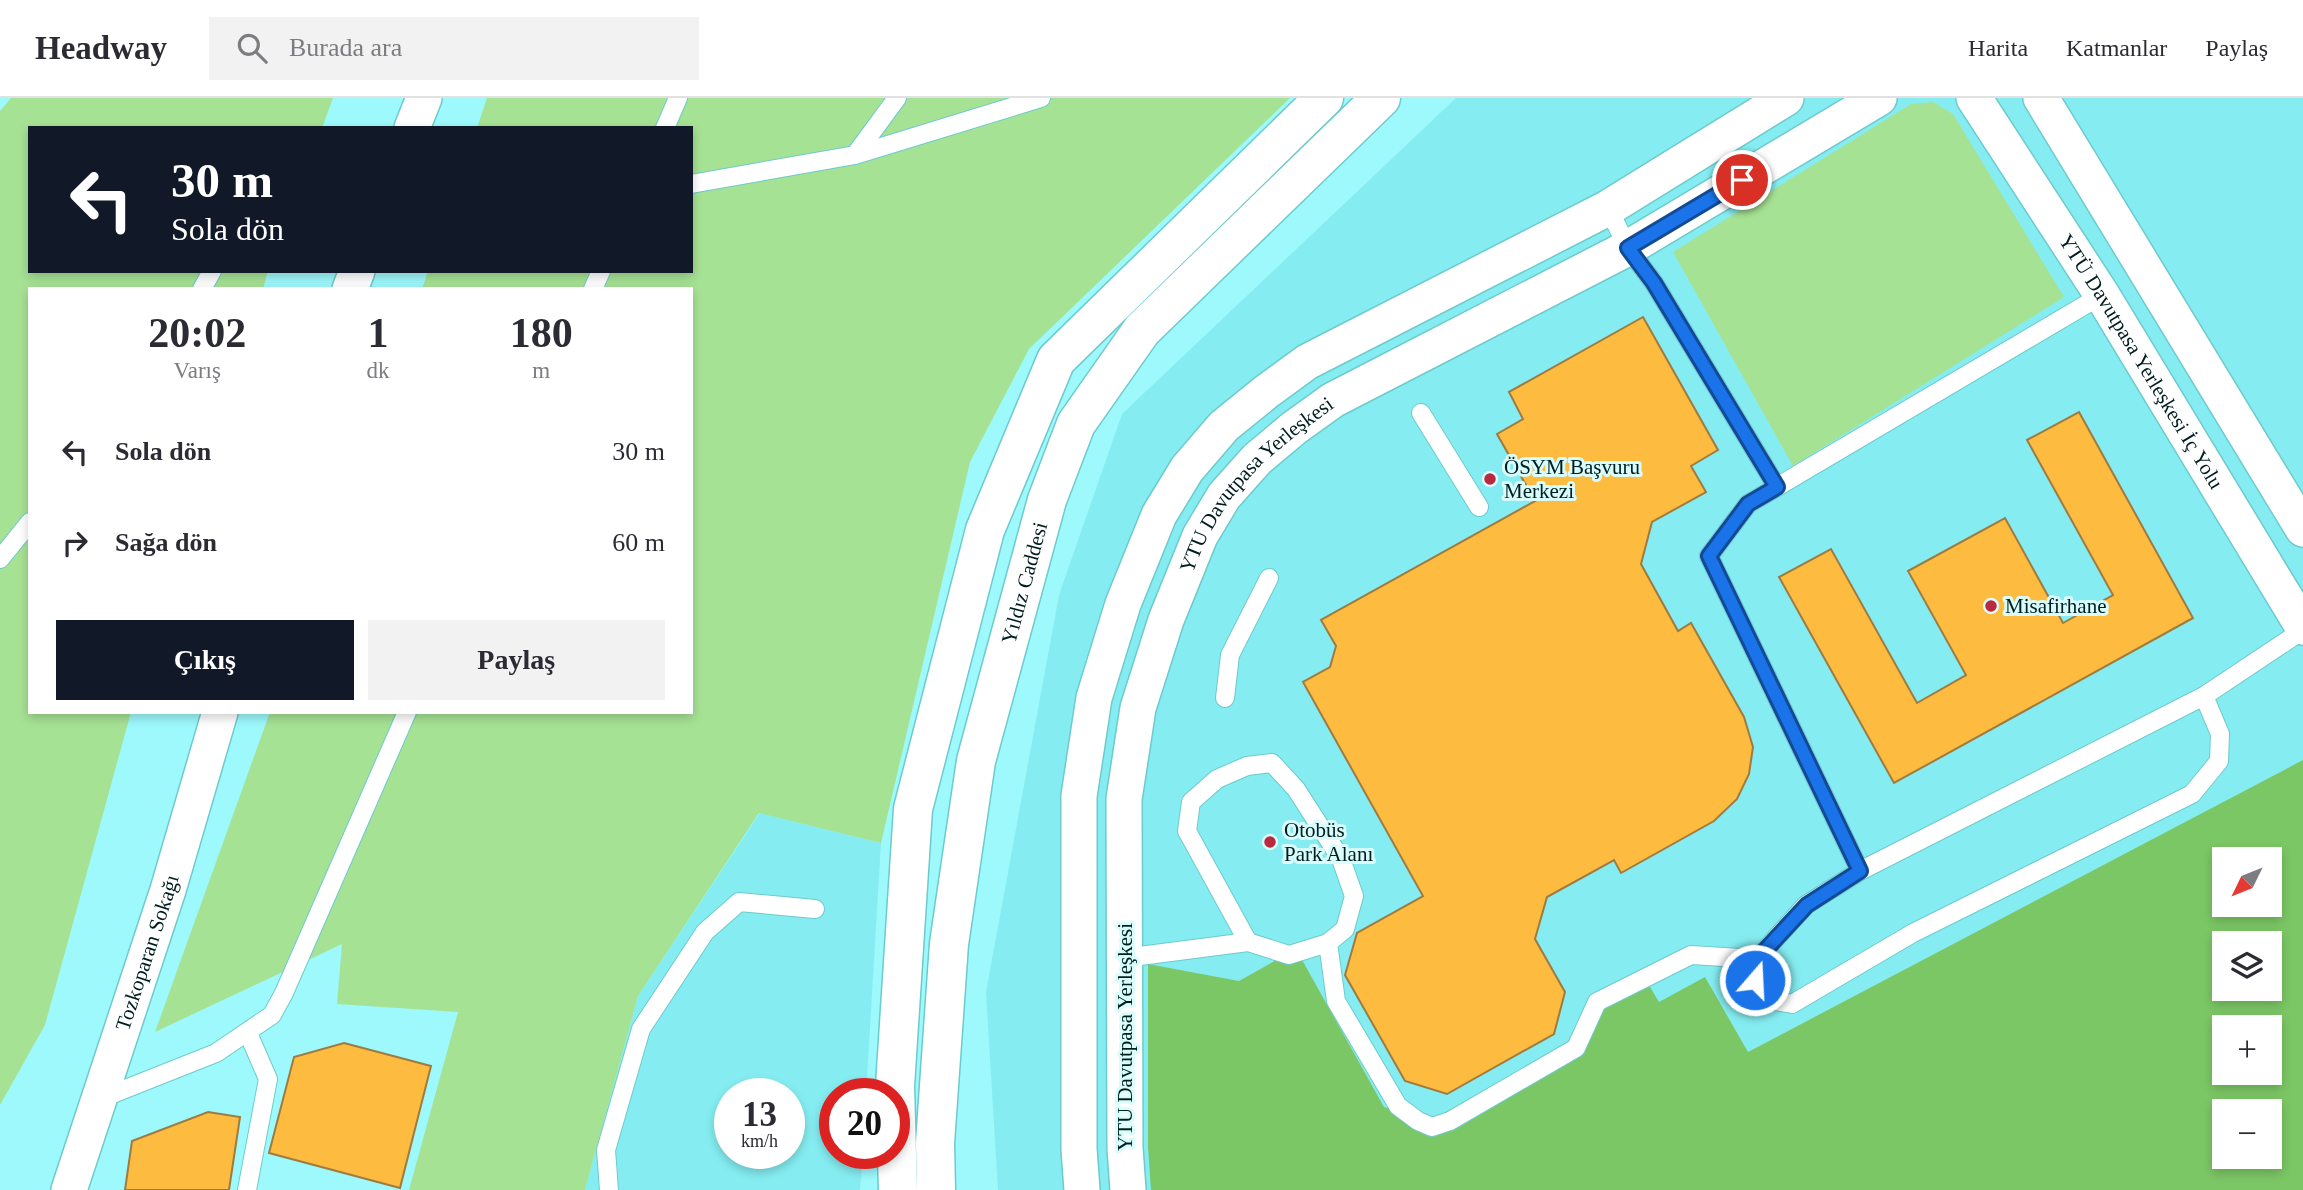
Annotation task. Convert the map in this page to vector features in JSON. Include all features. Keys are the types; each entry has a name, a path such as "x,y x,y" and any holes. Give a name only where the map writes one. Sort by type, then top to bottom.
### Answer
{"main road":[{"path":"898,1190 895,1086 914,809 985,530 1056,360 1324,98"},
{"name":"Yıldız Caddesi","path":"936,1190 935,1143 949,944 976,761 1047,500 1076,424 1142,330 1381,98"}],"street":[{"path":"413,126 424,98"},
{"path":"1082,1190 1079,1149 1079,796 1094,698 1123,604 1159,515 1187,469 1224,426 1307,362 1608,208 1786,98"},
{"name":"YTU Davutpasa Yerleşkesi","path":"1128,1190 1125,1148 1124,799 1138,708 1166,620 1200,536 1224,496 1257,459 1333,400 1628,248 1879,98"},
{"name":"YTÜ Davutpasa Yerleşkesi İç Yolu","path":"1974,98 2102,295 2303,629"},
{"path":"2041,98 2303,529"},
{"name":"Tozkoparan Sokağı","path":"69,1190 168,890 219,714"}],"lane":[{"path":"666,126 678,98"},
{"path":"855,155 897,98"},
{"path":"693,184 855,155 1041,98"},
{"path":"1608,208 1628,248 1654,283 1777,487"},
{"path":"1860,871 1709,556 1748,504 2102,295"},
{"path":"1421,412 1479,507"},
{"path":"0,559 28,524"},
{"path":"1225,698 1230,655 1269,578"},
{"path":"2204,696 2220,734 2219,761 2192,794 1913,933 1792,1004 1765,999 1755,980 1757,959 1807,905 1860,871 2204,696 2303,629"},
{"path":"100,1099 216,1053 272,1015 406,714"},
{"path":"1124,958 1248,942 1290,956 1328,943 1345,929 1354,896 1341,859 1296,789 1272,763 1247,766 1217,779 1191,802 1187,831 1248,942"},
{"path":"609,1190 606,1150 641,1029 705,932 739,902 816,909"},
{"path":"1328,943 1336,1001 1398,1106 1418,1121 1432,1127 1450,1121 1576,1048 1597,1002 1690,955 1757,959"},
{"path":"247,1190 268,1079 248,1033"}],"shaded area":[{"path":"1456,98 2303,98 2303,1190 998,1190 986,992 1059,595 1122,414"},
{"path":"760,813 881,843 867,1078 819,1078 819,1169 862,1169 860,1190 585,1190 638,996"}],"green space":[{"path":"11,98 333,98 323,126 28,126 28,273 267,273 264,287 28,287 28,714 130,714 45,1025 0,1105 0,111"},
{"path":"487,98 1290,98 1029,349 970,462 881,843 759,813 638,996 585,1190 409,1190 458,1012 337,1004 342,944 155,1032 269,714 693,714 693,287 423,287 427,273 693,273 693,126 478,126"},
{"path":"1933,102 1953,114 2064,297 1793,466 1673,252 1911,104"},
{"path":"2303,760 2303,1190 1151,1190 1148,1147 1148,964 1239,981 1296,949 1384,1107 1451,1127 1580,1055 1607,1005 1647,982 1659,1002 1705,977 1748,1052"}],"building":[{"path":"1643,317 1718,450 1691,466 1706,492 1652,522 1641,564 1678,631 1691,623 1744,717 1753,747 1749,774 1737,799 1714,821 1621,873 1614,860 1547,897 1535,939 1565,992 1554,1034 1447,1094 1405,1081 1345,975 1357,933 1423,896 1303,682 1330,667 1336,646 1321,620 1535,501 1497,434 1523,419 1509,392"},
{"name":"Misafirhane","path":"2079,412 2193,618 1894,783 1779,577 1831,549 1917,703 1966,675 1908,571 2005,518 2063,623 2113,595 2027,440"},
{"path":"344,1043 431,1066 400,1188 269,1153 294,1057"},
{"path":"208,1112 240,1117 229,1190 125,1190 132,1141"}],"place":[{"name":"ÖSYM Başvuru Merkezi","path":"1490,479"},
{"name":"Misafirhane","path":"1991,606"},
{"name":"Otobüs Park Alanı","path":"1270,842"}],"route":[{"path":"1742,180 1628,248 1654,283 1777,487 1748,504 1709,556 1860,871 1807,905 1757,959 1755,980"}]}
